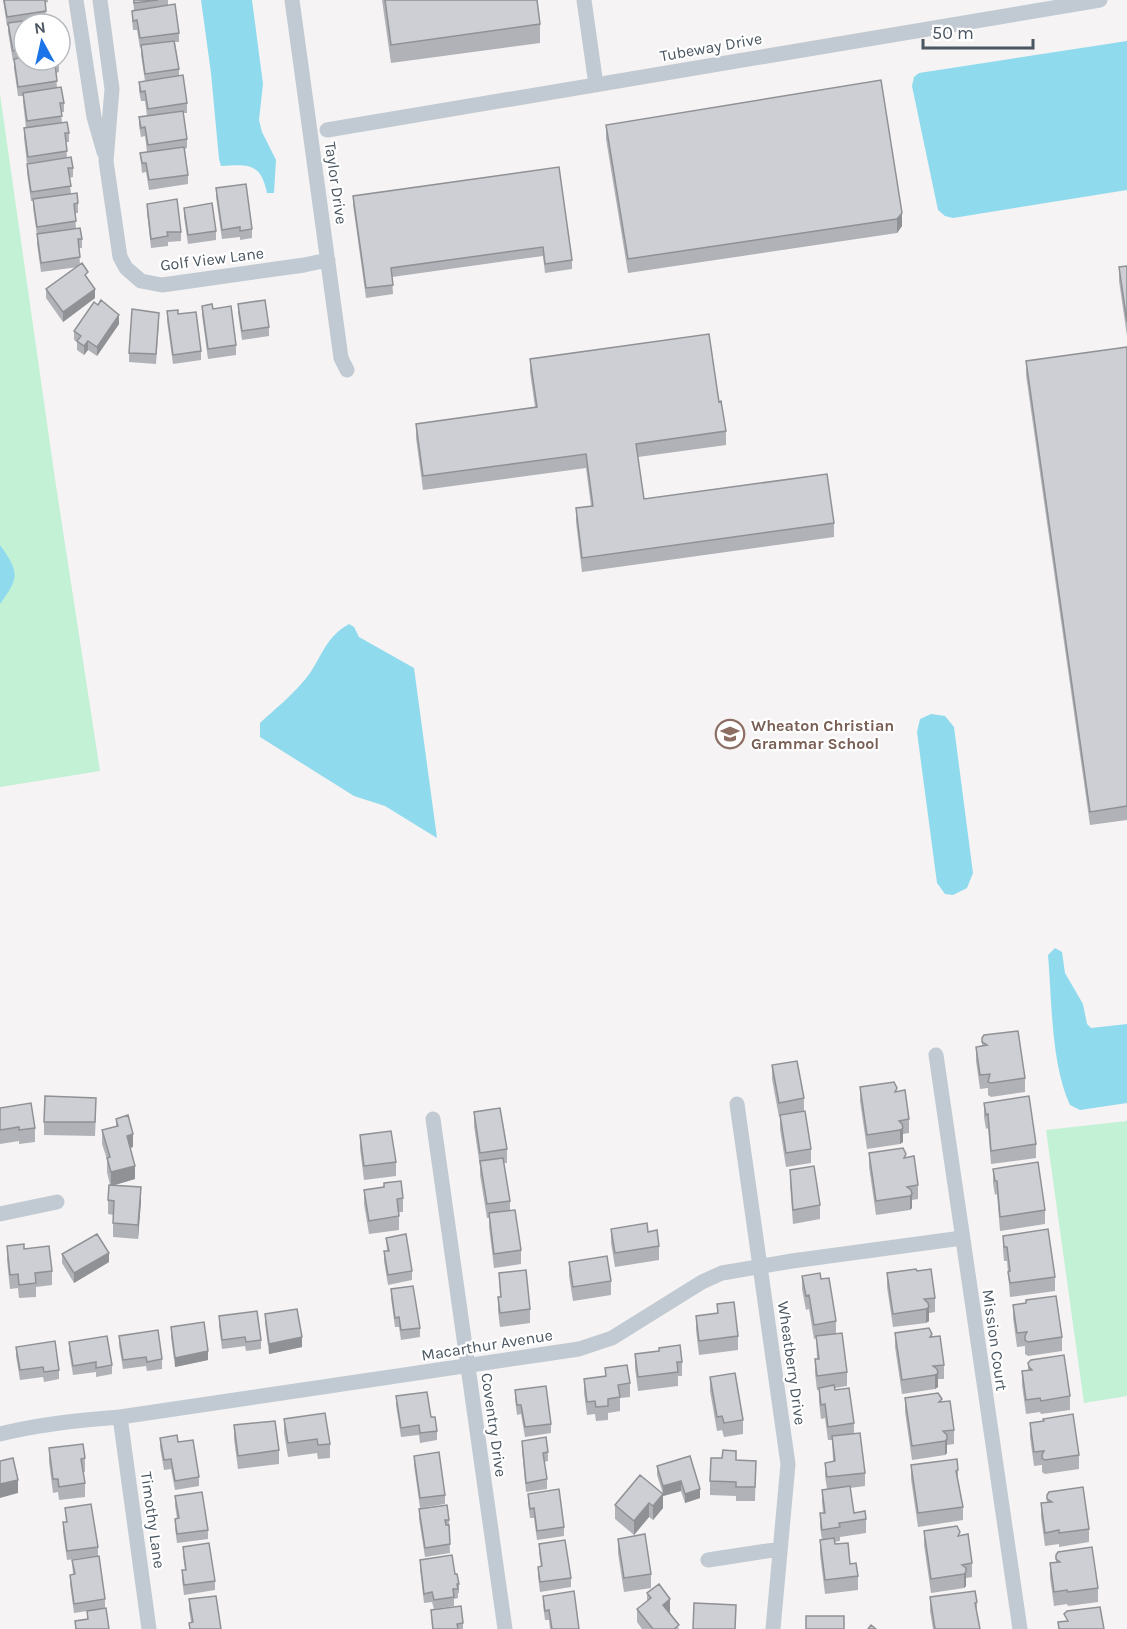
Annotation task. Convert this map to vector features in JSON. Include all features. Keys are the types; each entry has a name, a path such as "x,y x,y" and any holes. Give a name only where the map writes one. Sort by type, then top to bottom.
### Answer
{"street":[{"path":"76,0 94,117 106,161"},
{"name":"Golf View Lane","path":"100,0 112,89 106,161 120,257 126,268 141,281 162,285 328,260"},
{"name":"Taylor Drive","path":"292,0 341,358 347,370"},
{"path":"584,0 596,85"},
{"name":"Tubeway Drive","path":"327,130 1100,0"},
{"name":"Mission Court","path":"936,1055 1020,1629"},
{"name":"Wheatberry Drive","path":"737,1104 788,1464 773,1629"},
{"name":"Coventry Drive","path":"434,1119 506,1629"},
{"path":"0,1214 57,1202"},
{"name":"Macarthur Avenue","path":"0,1434 62,1421 120,1417 579,1349 600,1344 702,1282 722,1274 760,1266 962,1238"},
{"name":"Timothy Lane","path":"120,1417 149,1629"},
{"path":"708,1560 780,1549"}],"green space":[{"path":"0,94 55,479 100,771 0,787"},
{"path":"1127,1121 1127,1396 1084,1403 1046,1130"}],"water":[{"path":"201,0 252,0 263,84 259,120 262,132 276,160 274,193 267,193 261,176 252,168 239,165 221,166"},
{"path":"1127,41 1127,190 953,218 945,216 938,210 912,86 914,77 919,73"},
{"path":"0,545 11,562 15,574 11,587 0,604"},
{"path":"349,624 354,627 359,637 414,668 437,838 385,806 354,796 260,737 260,723 297,688 327,644"},
{"path":"931,714 945,716 954,727 973,873 967,888 953,895 945,894 937,883 917,732 920,719"},
{"path":"1055,948 1062,952 1065,973 1083,1004 1087,1024 1091,1028 1127,1024 1127,1103 1080,1110 1070,1105 1059,1071 1053,1032 1048,955"}],"building":[{"path":"4,0 45,0 46,11 12,12 12,16 7,17"},
{"path":"134,0 158,0 134,3"},
{"path":"385,0 537,0 540,24 391,45"},
{"path":"175,4 179,33 140,38 137,20 133,21 132,11"},
{"path":"12,22 12,45 8,23"},
{"path":"174,41 179,69 145,74 141,45"},
{"path":"16,72 56,72 57,81 18,87"},
{"path":"183,75 187,103 148,109 145,91 141,92 139,82"},
{"path":"881,80 902,213 897,219 628,259 606,125"},
{"path":"61,87 64,103 60,103 62,116 27,121 23,93"},
{"path":"183,111 187,139 148,145 145,127 141,128 139,117"},
{"path":"67,122 69,133 65,133 67,151 28,157 24,128"},
{"path":"184,147 188,175 149,180 146,163 142,163 140,153"},
{"path":"71,157 73,168 68,168 71,186 31,192 27,164"},
{"path":"559,167 572,260 545,264 543,247 391,268 393,285 366,288 353,196"},
{"path":"246,184 252,229 240,231 240,227 222,230 216,188"},
{"path":"77,193 78,203 74,204 76,221 37,227 33,199"},
{"path":"177,199 181,232 167,232 168,236 151,239 147,204"},
{"path":"212,203 216,231 188,235 184,208"},
{"path":"80,228 82,239 78,239 80,257 41,263 37,234"},
{"path":"82,263 88,272 85,275 95,289 63,312 46,289"},
{"path":"1127,266 1127,322 1119,267"},
{"path":"101,300 119,315 97,347 88,341 84,346 77,341 81,336 74,331 94,302 98,305"},
{"path":"265,300 269,327 242,331 238,304"},
{"path":"212,304 213,309 231,306 236,345 208,349 202,306"},
{"path":"132,309 159,313 156,354 129,353"},
{"path":"178,310 178,314 196,312 201,351 173,355 167,311"},
{"path":"709,334 719,402 721,401 726,431 636,444 644,499 827,474 834,523 582,558 576,508 593,506 586,454 423,476 416,424 537,407 530,359"},
{"path":"1127,347 1127,806 1090,812 1026,361"},
{"path":"1018,1031 1025,1078 988,1082 990,1074 980,1075 976,1047 987,1045 982,1042 984,1035"},
{"path":"797,1061 804,1098 779,1103 772,1065"},
{"path":"894,1082 897,1088 895,1092 905,1090 909,1119 899,1121 903,1128 900,1130 867,1135 860,1087"},
{"path":"45,1096 96,1098 95,1122 44,1122"},
{"path":"1029,1096 1036,1144 991,1151 988,1114 986,1115 984,1103"},
{"path":"31,1103 35,1128 19,1130 19,1127 0,1130 0,1108"},
{"path":"500,1108 507,1149 480,1153 474,1112"},
{"path":"805,1111 811,1149 786,1153 780,1115"},
{"path":"128,1115 133,1134 127,1136 135,1166 111,1172 107,1158 110,1157 102,1130 118,1126 116,1119"},
{"path":"391,1131 396,1162 364,1166 360,1135"},
{"path":"903,1148 906,1154 904,1158 914,1156 918,1185 907,1187 911,1190 910,1196 876,1201 869,1153"},
{"path":"503,1158 510,1201 487,1204 480,1161"},
{"path":"1038,1162 1045,1210 1000,1217 997,1181 995,1181 993,1169"},
{"path":"814,1166 820,1205 793,1210 790,1170"},
{"path":"401,1181 403,1198 397,1199 399,1216 369,1221 364,1190 384,1187 384,1183"},
{"path":"109,1185 141,1187 138,1225 113,1223 114,1201 108,1200"},
{"path":"515,1210 521,1250 494,1254 489,1213"},
{"path":"647,1223 648,1232 657,1230 659,1246 615,1253 611,1229"},
{"path":"1048,1229 1055,1277 1010,1283 1007,1247 1004,1247 1003,1236"},
{"path":"97,1234 109,1253 74,1273 62,1254"},
{"path":"406,1234 412,1271 388,1275 384,1251 389,1251 386,1238"},
{"path":"24,1244 24,1249 49,1246 52,1271 35,1273 36,1283 19,1285 18,1274 10,1275 7,1246"},
{"path":"607,1256 611,1281 573,1287 569,1262"},
{"path":"916,1269 917,1271 931,1269 935,1298 924,1299 929,1307 926,1309 893,1314 887,1273"},
{"path":"526,1270 530,1309 500,1313 499,1273"},
{"path":"820,1273 821,1279 829,1278 836,1321 814,1325 809,1295 806,1296 802,1276"},
{"path":"413,1286 420,1328 401,1330 399,1317 395,1318 391,1289"},
{"path":"1056,1296 1062,1337 1028,1342 1025,1340 1027,1332 1017,1333 1013,1305 1026,1303 1026,1300"},
{"path":"734,1302 738,1336 699,1341 696,1316 718,1313 717,1304"},
{"path":"297,1309 302,1337 269,1344 265,1314"},
{"path":"257,1311 261,1340 246,1342 245,1337 222,1340 219,1316"},
{"path":"204,1322 208,1351 175,1358 171,1327"},
{"path":"929,1328 932,1334 930,1337 940,1336 944,1365 933,1366 938,1373 935,1375 902,1380 895,1333"},
{"path":"158,1330 162,1359 147,1362 146,1357 123,1360 119,1336"},
{"path":"842,1333 847,1372 817,1376 815,1359 819,1359 816,1336"},
{"path":"107,1336 112,1365 96,1368 96,1362 73,1366 69,1342"},
{"path":"55,1341 59,1370 44,1372 43,1367 20,1370 16,1347"},
{"path":"680,1345 682,1362 677,1362 678,1372 638,1377 635,1354"},
{"path":"1064,1355 1070,1396 1041,1401 1040,1398 1026,1400 1022,1371 1032,1370 1028,1363 1031,1360"},
{"path":"627,1365 630,1383 618,1385 620,1397 608,1399 608,1406 596,1407 595,1401 587,1402 584,1379 606,1376 605,1368"},
{"path":"735,1373 743,1420 724,1423 722,1416 717,1417 710,1377"},
{"path":"834,1385 835,1390 849,1388 854,1423 828,1427 825,1404 821,1405 819,1388"},
{"path":"546,1386 551,1424 525,1427 521,1405 517,1405 515,1390"},
{"path":"427,1392 431,1417 435,1417 437,1431 420,1433 419,1425 401,1428 396,1396"},
{"path":"938,1393 942,1399 939,1402 950,1401 954,1430 943,1431 947,1435 945,1441 912,1446 905,1398"},
{"path":"325,1413 330,1444 318,1445 317,1439 288,1443 284,1419"},
{"path":"1073,1414 1079,1455 1045,1460 1042,1458 1044,1451 1034,1452 1030,1423"},
{"path":"275,1421 279,1450 238,1456 234,1425"},
{"path":"860,1433 865,1473 827,1477 825,1463 835,1461 832,1436"},
{"path":"177,1435 178,1442 193,1440 199,1477 175,1481 171,1459 164,1460 160,1438"},
{"path":"546,1437 548,1452 543,1453 547,1479 526,1483 522,1441"},
{"path":"83,1444 85,1458 81,1459 85,1483 59,1487 58,1479 53,1479 49,1448"},
{"path":"723,1450 736,1451 736,1460 756,1461 755,1487 736,1487 736,1482 710,1481 711,1458 722,1458"},
{"path":"439,1452 445,1495 420,1498 414,1456"},
{"path":"690,1456 700,1489 685,1494 681,1481 663,1486 657,1466"},
{"path":"13,1458 18,1480 0,1484 0,1461"},
{"path":"957,1459 958,1470 956,1471 963,1507 918,1513 911,1465"},
{"path":"640,1475 663,1494 653,1506 649,1503 634,1521 615,1505"},
{"path":"850,1486 854,1513 865,1511 866,1519 839,1523 840,1527 822,1530 820,1513 825,1513 822,1490"},
{"path":"1083,1487 1089,1529 1045,1533 1041,1503 1052,1502 1047,1499 1049,1492"},
{"path":"559,1489 564,1527 537,1531 534,1508 530,1509 528,1494"},
{"path":"202,1492 208,1530 177,1534 175,1519 179,1518 175,1496"},
{"path":"91,1504 98,1547 67,1551 63,1522 67,1522 65,1508"},
{"path":"447,1505 449,1520 445,1520 446,1525 449,1525 450,1544 425,1548 419,1509"},
{"path":"957,1526 960,1532 958,1536 968,1534 972,1563 962,1565 966,1568 964,1574 931,1579 924,1531"},
{"path":"645,1534 651,1574 624,1578 618,1539"},
{"path":"834,1538 835,1544 848,1543 850,1564 856,1563 858,1576 825,1580 820,1540"},
{"path":"565,1540 571,1578 540,1582 538,1567 542,1566 539,1544"},
{"path":"209,1543 215,1581 184,1585 182,1570 186,1570 183,1547"},
{"path":"1092,1547 1098,1588 1054,1592 1050,1563 1060,1562 1056,1559 1058,1552"},
{"path":"452,1555 459,1584 457,1584 458,1589 453,1589 454,1597 434,1600 432,1592 424,1594 420,1560"},
{"path":"99,1556 105,1599 74,1604 70,1575 75,1574 72,1560"},
{"path":"659,1584 670,1599 663,1605 679,1625 674,1629 653,1629 637,1609 651,1598 647,1593"},
{"path":"574,1591 579,1629 552,1629 549,1610 545,1611 543,1596"},
{"path":"975,1591 980,1629 935,1629 930,1597"},
{"path":"216,1596 221,1629 190,1629 189,1623 193,1622 189,1599"},
{"path":"694,1603 736,1605 735,1629 693,1629"},
{"path":"461,1606 463,1623 457,1624 458,1629 433,1629 431,1610"},
{"path":"1100,1607 1104,1629 1059,1629 1058,1622 1068,1621 1064,1614 1067,1611"},
{"path":"106,1608 109,1629 76,1629 75,1621 88,1619 87,1611"},
{"path":"806,1616 844,1616 844,1629 806,1629"}],"place":[{"name":"Wheaton Christian Grammar School","path":"730,734"}]}
